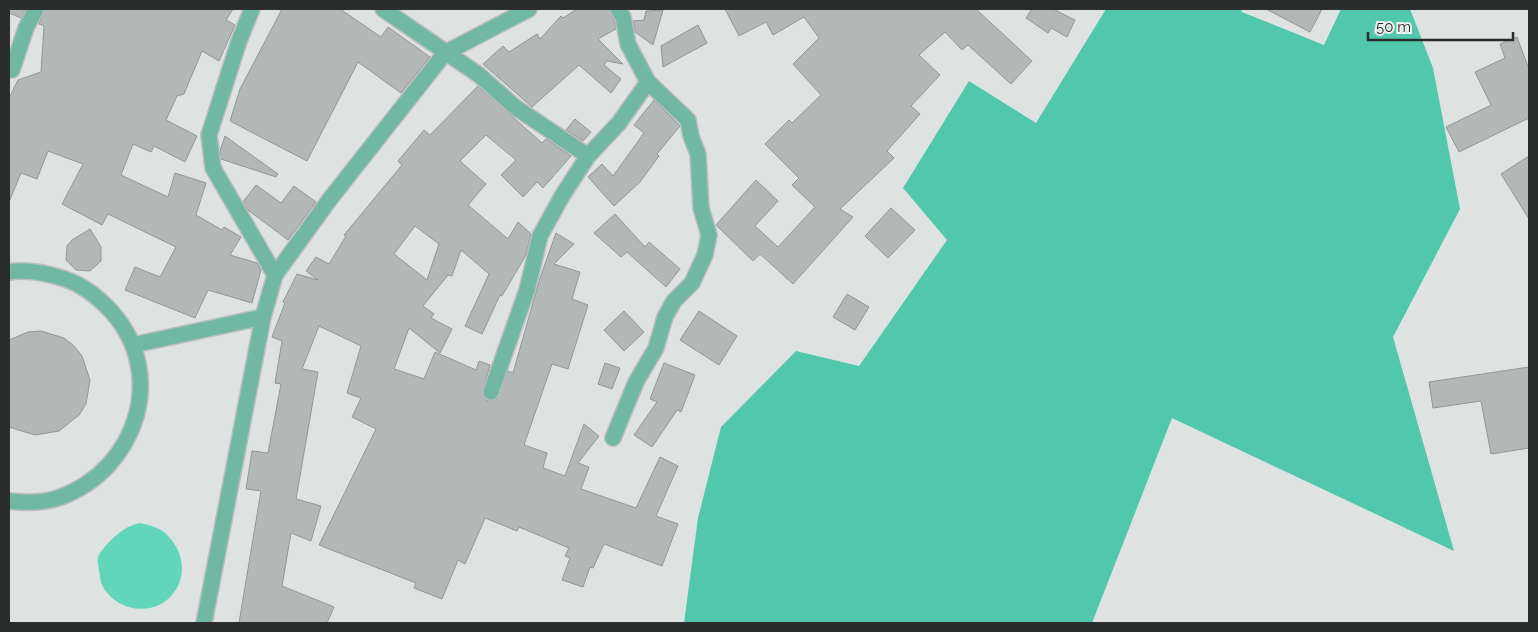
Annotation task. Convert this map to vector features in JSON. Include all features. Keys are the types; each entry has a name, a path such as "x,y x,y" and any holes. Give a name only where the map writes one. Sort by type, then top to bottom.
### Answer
{"street":[{"path":"12,70 26,28 36,9"},
{"path":"252,9 238,41 209,135 213,168 275,275"},
{"path":"383,9 479,75 515,107 588,156"},
{"path":"204,623 263,317 275,275 330,199 445,53 529,9"},
{"path":"613,438 636,382 656,348 665,317 674,302 692,283 705,255 709,235 701,208 698,154 691,136 688,120 648,82 628,44 623,17 618,9"},
{"path":"491,392 527,290 540,236 562,196 588,156 619,123 648,82"},
{"path":"9,272 18,270 47,273 75,282 100,298 119,320 133,345 140,376 139,408 129,438 112,464 88,484 60,498 29,503 9,501"},
{"path":"133,345 263,317"}],"shaded area":[{"path":"1106,9 1241,9 1242,12 1324,45 1341,9 1410,9 1433,68 1460,209 1393,337 1454,551 1172,418 1092,623 684,623 698,518 721,427 796,351 859,366 947,240 903,188 969,81 1036,123"},
{"path":"140,523 160,529 171,539 179,553 182,568 179,584 167,600 148,608 137,609 117,602 108,594 101,583 98,558 111,540 124,529"}],"building":[{"path":"9,9 26,9 21,18 9,13"},
{"path":"45,9 233,9 226,20 235,25 219,61 202,51 184,94 177,96 166,120 197,136 185,162 154,146 151,152 133,144 121,175 168,197 175,173 206,183 196,215 222,230 224,227 241,237 230,255 257,263 261,270 252,303 208,290 195,318 125,290 135,267 160,277 176,247 108,214 102,225 62,204 83,164 48,151 37,179 21,173 9,202 9,98 18,80 41,72 44,26 39,24"},
{"path":"282,9 340,9 381,37 388,27 430,57 401,93 358,62 307,161 230,121 240,89"},
{"path":"577,9 609,9 614,20 616,29 598,39 623,64 607,61 604,65 621,79 611,93 579,65 532,107 483,64 503,46 509,52 537,34 540,39 561,16 563,18"},
{"path":"725,9 976,9 1032,61 1011,84 968,45 962,50 945,32 919,55 940,75 911,106 920,114 887,151 894,158 840,209 853,217 793,284 760,254 753,261 716,225 756,180 778,201 755,226 778,247 815,207 792,185 799,178 765,144 789,120 792,123 821,95 793,64 819,38 804,17 773,35 766,22 739,36"},
{"path":"1032,9 1053,9 1075,20 1067,37 1051,28 1048,33 1026,18"},
{"path":"1266,9 1322,9 1310,32"},
{"path":"663,10 653,45 635,32 633,21 644,20 646,11"},
{"path":"698,25 707,43 663,67 661,46"},
{"path":"1517,37 1529,69 1529,118 1459,152 1446,127 1491,105 1475,72 1505,58 1500,44"},
{"path":"478,86 542,143 546,139 571,156 543,188 537,182 523,197 501,175 516,160 486,135 460,161 486,184 468,205 508,239 518,222 531,234 526,255 502,296 500,295 482,334 465,326 489,274 461,250 452,276 448,275 423,306 434,314 431,318 452,329 440,353 409,328 394,369 424,379 435,352 476,370 479,361 490,365 482,394 487,401 497,399 508,371 513,373 540,278 556,233 574,244 554,264 580,272 572,299 588,305 568,369 552,364 524,445 547,453 543,468 565,476 584,424 599,436 578,463 589,467 581,489 636,508 660,457 678,466 656,516 678,524 662,566 604,544 593,568 590,567 583,587 562,580 570,558 565,556 569,548 519,527 517,531 485,518 465,564 458,560 442,599 414,588 416,583 319,545 376,429 352,417 361,398 347,393 361,346 319,326 302,369 318,372 296,499 321,506 311,541 291,533 282,586 334,607 327,623 239,623 261,491 246,489 252,451 268,453 281,384 275,383 282,341 272,337 285,303 283,302 297,274 318,280 306,271 316,257 329,264 346,236 344,235 402,165 398,161 424,130 430,135","holes":["415,226 439,244 427,280 394,254"]},
{"path":"654,100 680,126 657,154 659,156 640,182 614,206 588,177 602,164 613,176 644,133 634,125"},
{"path":"575,119 591,132 583,141 566,130"},
{"path":"225,136 278,174 276,177 221,159 220,151"},
{"path":"1529,156 1529,219 1501,174"},
{"path":"256,185 281,203 294,186 316,202 288,240 248,210 243,202"},
{"path":"891,208 915,230 888,258 865,236"},
{"path":"615,214 645,247 649,242 680,269 666,287 627,252 621,257 594,233"},
{"path":"90,229 101,247 101,261 90,271 76,270 66,260 67,246 72,240"},
{"path":"847,294 869,307 855,330 833,317"},
{"path":"624,311 644,332 624,351 604,330"},
{"path":"699,311 737,336 719,365 680,340"},
{"path":"41,331 64,338 74,346 82,356 90,380 86,404 79,415 59,431 35,435 9,427 9,340 28,332"},
{"path":"605,363 620,368 612,389 598,384"},
{"path":"664,363 695,375 681,412 677,410 652,447 634,435 657,402 650,399"},
{"path":"1529,367 1529,448 1491,454 1481,401 1433,408 1429,382"}]}
